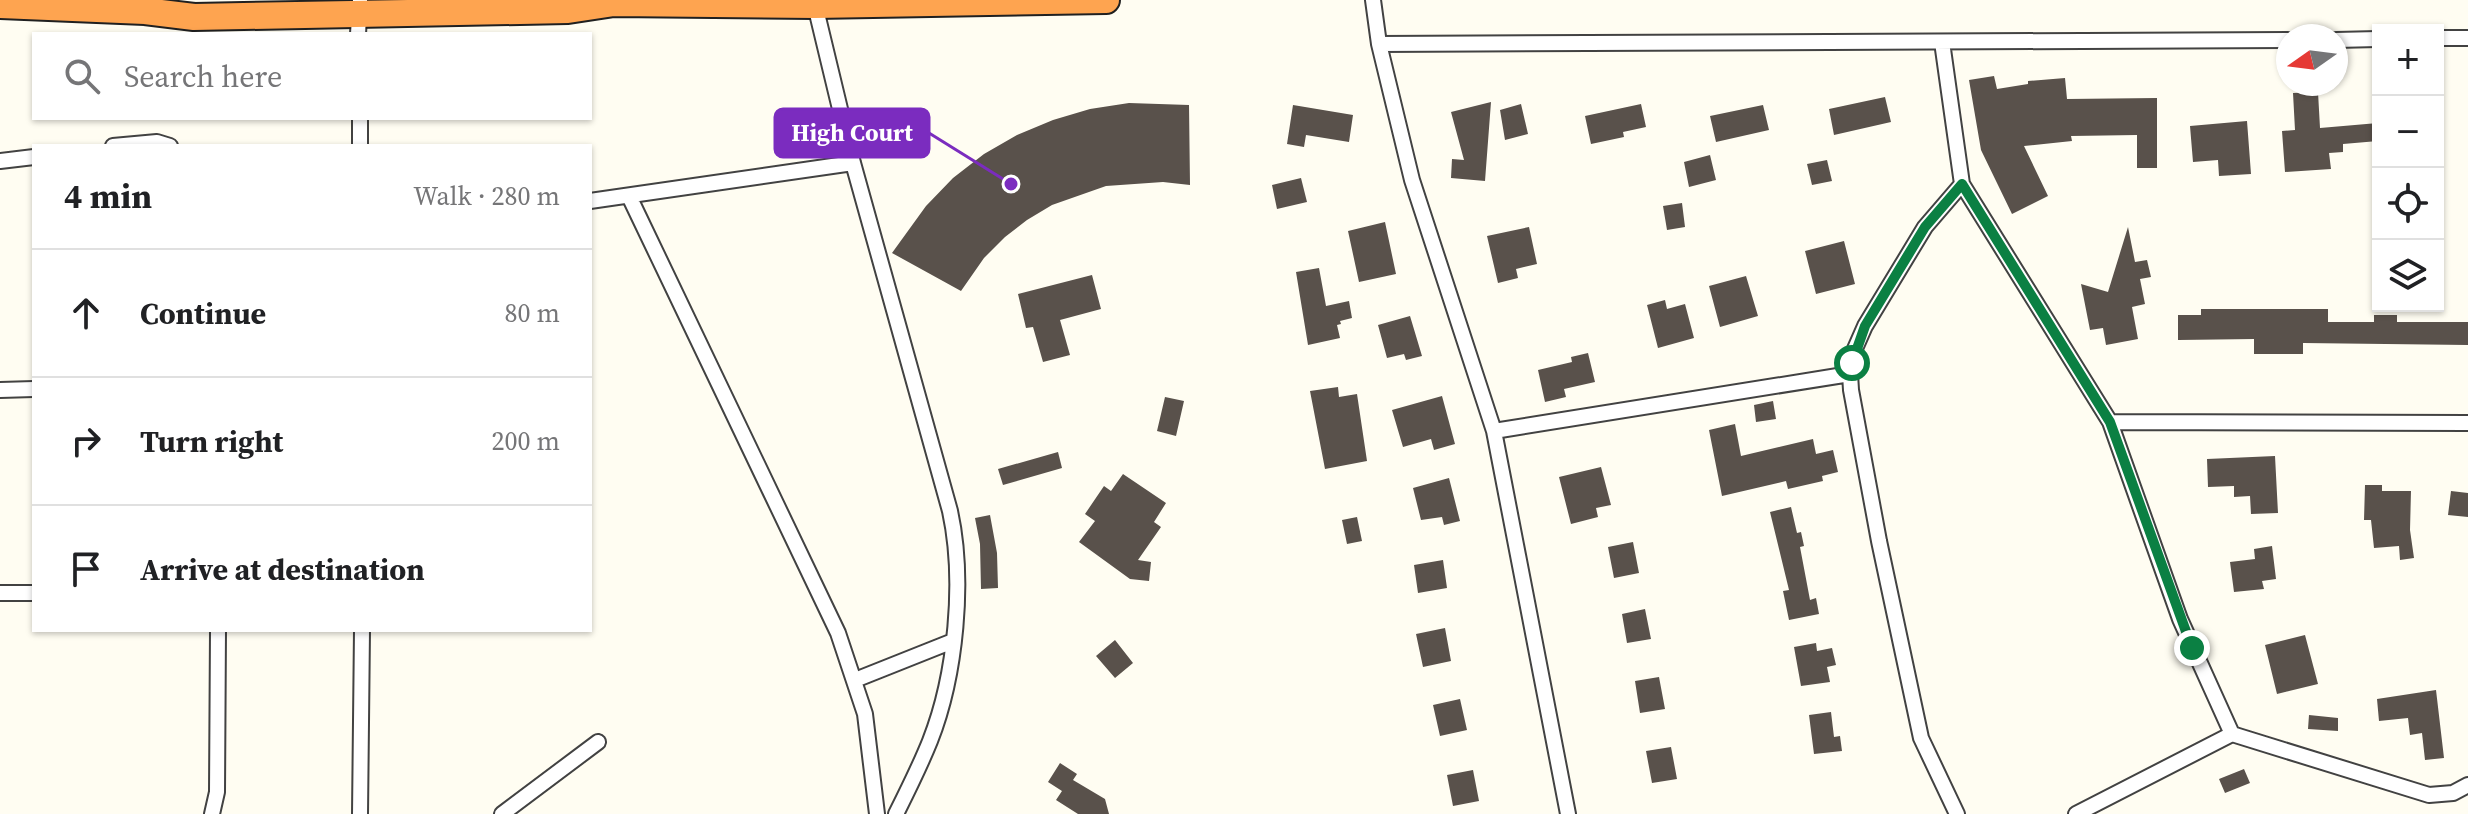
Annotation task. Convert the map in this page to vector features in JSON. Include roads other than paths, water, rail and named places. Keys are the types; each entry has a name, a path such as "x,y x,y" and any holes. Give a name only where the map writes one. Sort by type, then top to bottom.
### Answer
{"highway":[{"path":"145,11 212,0"},
{"path":"0,5 145,11 194,17 568,10 605,2 815,5 1106,0"},
{"path":"383,32 423,12"},
{"path":"307,14 333,32"}],"street":[{"path":"1373,0 1379,44 1412,180 1494,431 1568,814"},
{"path":"815,5 853,163 950,511 959,585 941,706 931,739 896,814"},
{"path":"2444,38 2468,38"},
{"path":"2348,40 2372,39"},
{"path":"1379,44 2276,40"},
{"path":"1942,42 1962,184 2110,422 2186,634 2232,734"},
{"path":"360,120 360,144"},
{"path":"135,144 164,144"},
{"path":"0,161 32,157"},
{"path":"592,201 853,163"},
{"path":"1957,814 1921,738 1876,526 1850,374 1854,351 1865,326 1925,227 1962,184"},
{"path":"629,196 831,618 855,680 867,727 877,814"},
{"path":"1494,431 1850,374"},
{"path":"0,390 32,389"},
{"path":"2110,422 2468,423"},
{"path":"0,593 32,593"},
{"path":"212,814 217,792 218,632"},
{"path":"360,814 362,632"},
{"path":"855,680 953,641"},
{"path":"2076,814 2232,734 2429,795 2453,793 2468,785"},
{"path":"502,814 598,742"}],"place":[{"name":"High Court","path":"1011,184"}]}
